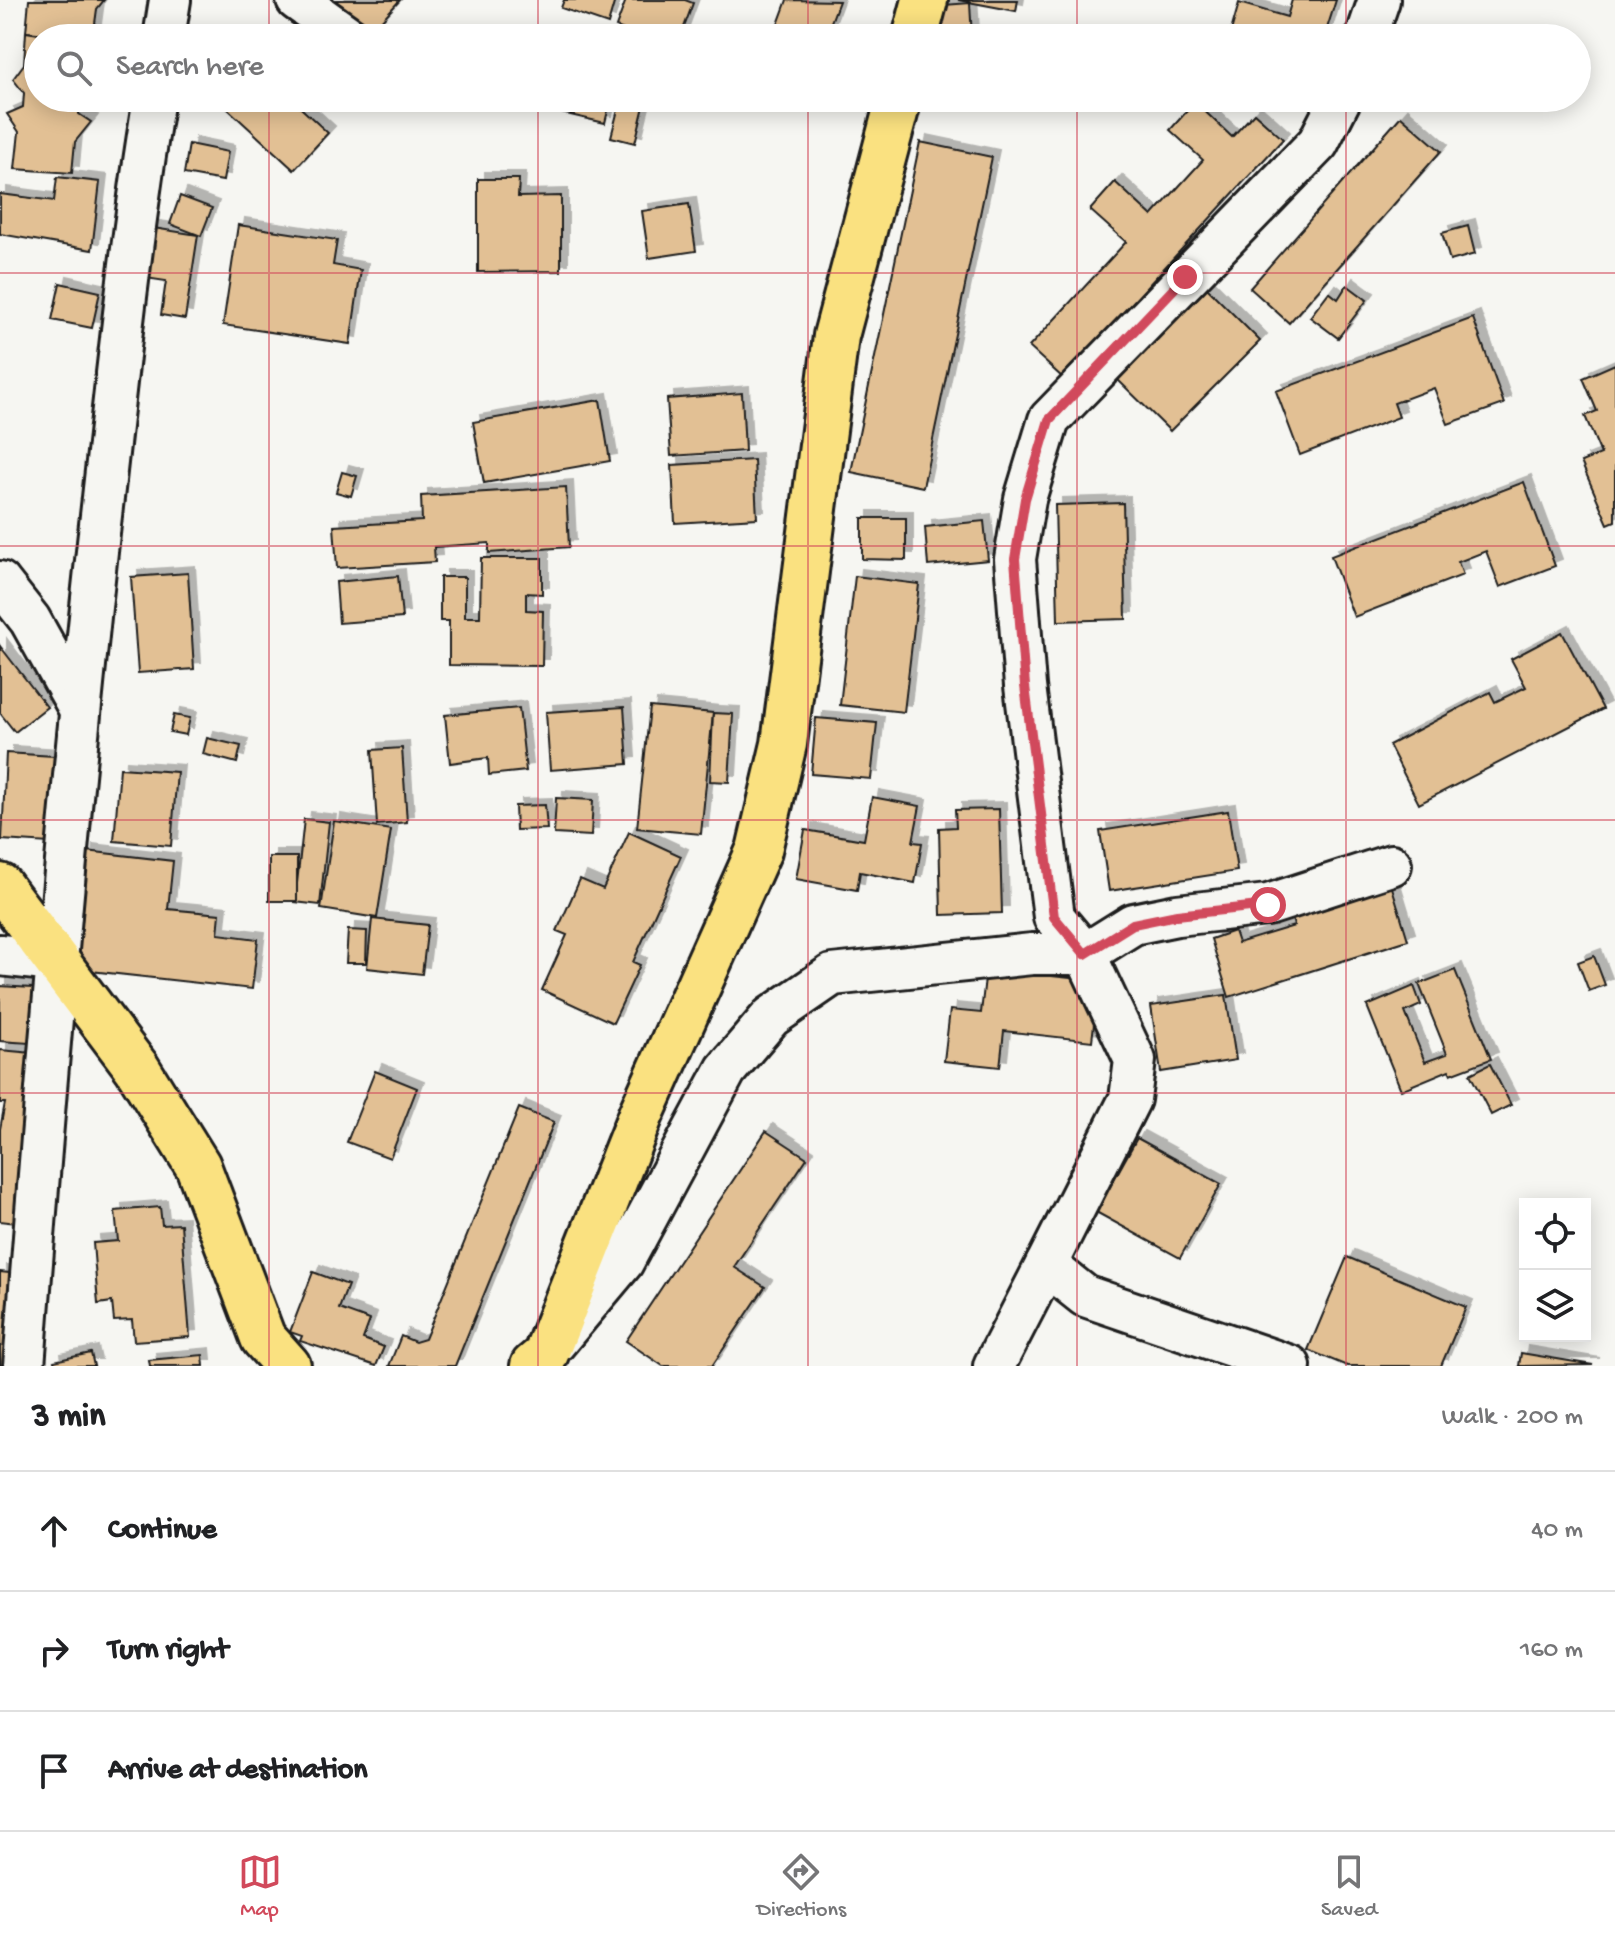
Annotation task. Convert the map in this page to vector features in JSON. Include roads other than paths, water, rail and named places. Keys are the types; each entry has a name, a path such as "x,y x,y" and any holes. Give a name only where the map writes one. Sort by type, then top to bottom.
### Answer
{"main road":[{"path":"919,24 925,0"},
{"path":"539,1361 641,1114 759,850 784,744 836,336 895,112"},
{"path":"0,886 137,1068 198,1166 263,1338 288,1366"}],"street":[{"path":"297,0 330,24"},
{"path":"1371,24 1379,0"},
{"path":"24,1366 54,961 79,708 135,212 152,112"},
{"path":"994,1366 1130,1099 1135,1060 1085,954 1054,917 1025,686 1015,559 1025,499 1049,420 1318,143 1334,112"},
{"path":"0,582 30,620 79,708"},
{"path":"539,1361 623,1262 664,1179 726,1070 771,1017 832,975 1032,954 1085,954 1133,924 1177,915 1268,905 1391,865"},
{"path":"0,955 54,961"},
{"path":"1046,1265 1085,1296 1290,1366"}]}
